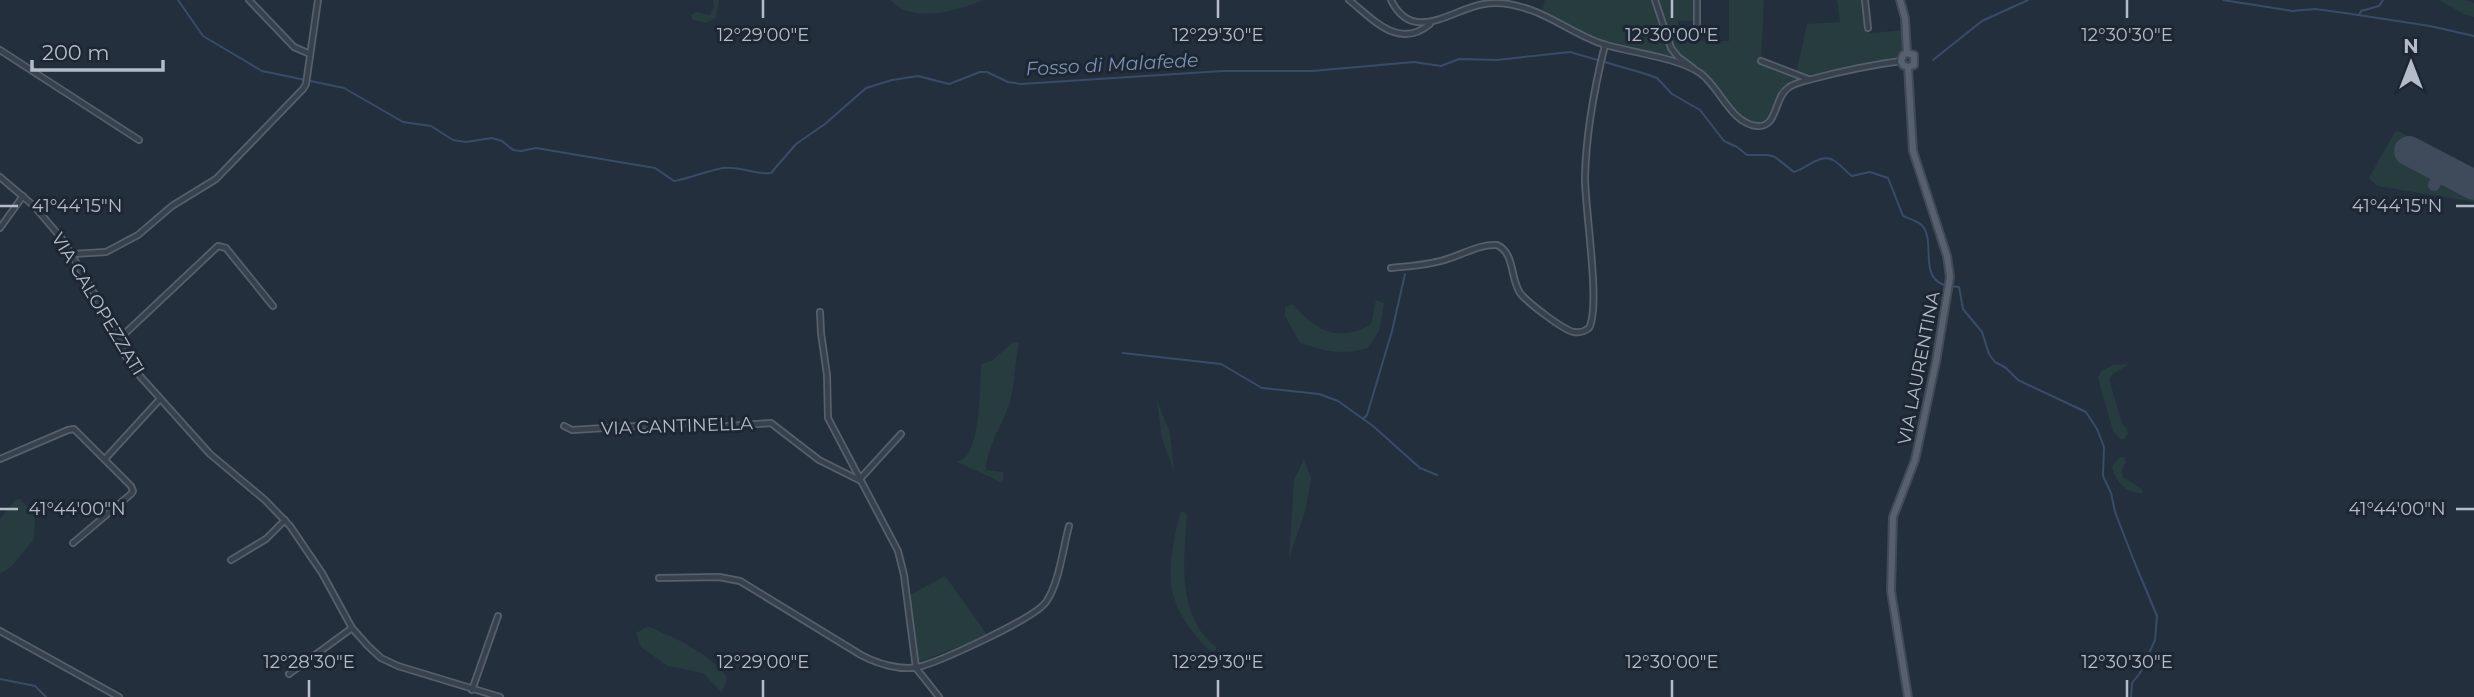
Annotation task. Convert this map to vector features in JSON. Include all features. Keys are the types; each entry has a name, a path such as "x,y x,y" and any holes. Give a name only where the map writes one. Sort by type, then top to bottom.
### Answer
{"main road":[{"name":"VIA LAURENTINA","path":"1900,0 1905,18 1907,53 1912,54 1915,60 1914,65 1908,67 1913,151 1948,259 1950,286 1915,460 1896,505 1892,523 1893,610 1908,697"},
{"path":"1907,53 1901,61 1908,67"}],"street":[{"path":"249,0 296,48 310,54"},
{"path":"73,254 93,255 113,250 138,235 172,206 213,181 306,84 318,0"},
{"path":"1349,0 1388,29 1413,35 1431,23 1484,2 1503,3 1522,7 1605,45 1664,60 1700,73"},
{"path":"1391,0 1405,17 1431,23"},
{"path":"1655,0 1674,51 1700,73 1736,115 1757,126 1770,122 1778,100 1786,89 1852,68 1901,61"},
{"path":"1697,0 1697,28"},
{"path":"1865,0 1868,28"},
{"path":"1391,268 1421,265 1448,259 1471,249 1497,245 1507,253 1518,288 1524,297 1569,331 1581,332 1589,328 1594,310 1585,206 1585,174 1589,118 1605,45"},
{"path":"0,50 139,141"},
{"path":"1761,61 1809,80"},
{"name":"VIA CALOPEZZATI","path":"0,177 47,220 73,254 130,364 216,461 265,500 285,520 322,573 352,628 370,649 385,660 500,697"},
{"path":"0,228 23,196"},
{"path":"117,341 218,246 226,248 273,306"},
{"path":"820,312 827,375 826,413 900,558 916,668 939,697"},
{"path":"105,459 160,399"},
{"name":"VIA CANTINELLA","path":"564,426 572,430 687,423 711,426 771,423 819,460 859,480"},
{"path":"0,459 72,429 132,487 133,491 73,543"},
{"path":"859,480 901,434"},
{"path":"231,560 266,539 285,520"},
{"path":"659,578 716,577 737,580 861,655 886,664 916,668 1008,628 1042,607 1050,595 1069,526"},
{"path":"472,690 498,616"},
{"path":"289,674 352,628"},
{"path":"0,631 119,697"}],"green space":[{"path":"713,0 719,0 716,18 706,23 693,20 691,16 695,12 710,15 714,7"},
{"path":"891,0 984,0 949,11 923,14 900,8"},
{"path":"1545,0 1697,0 1697,21 1678,21 1678,41 1729,41 1729,0 1764,0 1761,61 1796,74 1807,24 1840,22 1837,0 1865,0 1870,33 1906,30 1914,65 1905,67 1901,61 1785,86 1772,119 1761,126 1741,119 1700,73 1672,62 1605,45 1541,14"},
{"path":"2439,0 2465,0 2474,3 2474,17 2464,14"},
{"path":"2398,131 2474,171 2474,202 2377,186 2369,178"},
{"path":"1376,300 1384,303 1379,331 1368,348 1350,352 1334,352 1300,343 1285,316 1285,307 1293,304 1319,327 1348,333 1371,324"},
{"path":"1013,342 1019,343 1011,398 989,451 986,470 1003,472 1003,483 957,462 968,454 973,444 979,409 981,364 993,360"},
{"path":"2129,364 2109,379 2128,434 2124,439 2120,439 2113,431 2098,378 2101,371 2113,365"},
{"path":"1157,401 1170,433 1174,471 1162,439"},
{"path":"2120,457 2126,461 2123,477 2142,489 2143,493 2132,492 2119,482 2112,466"},
{"path":"1304,459 1311,478 1306,509 1289,558 1294,480"},
{"path":"16,499 20,499 35,515 34,539 11,567 0,574 0,519"},
{"path":"1184,511 1187,515 1184,567 1188,603 1194,619 1216,650 1210,651 1183,618 1172,588 1172,554 1180,513"},
{"path":"945,576 988,636 918,662 910,595"},
{"path":"648,626 692,647 711,660 727,678 722,693 703,673 668,666 641,647 636,633"}],"waterway":[{"name":"Fosso di Malafede","path":"178,0 203,36 262,71 344,88 403,122 431,126 453,140 466,142 492,138 502,141 513,150 536,148 655,168 674,181 723,168 771,173 796,144 825,124 866,88 918,76 949,84 980,72 987,72 1008,82 1021,84 1222,71 1312,71 1414,62 1441,66 1459,59 1497,60 1570,52 1646,74 1657,78 1672,94 1700,110 1724,141 1747,155 1775,157 1794,172 1828,158 1852,176 1870,172 1888,178 1903,216 1919,223 1924,229 1929,264 1935,279 1944,285 1959,287 1963,309 1982,332 1989,354 1995,362 2018,380 2086,412 2104,447 2103,476 2157,616 2155,640 2140,673 2132,683 2131,697"},
{"path":"1933,60 1982,21 2028,0"},
{"path":"2223,0 2292,11 2315,9 2345,13 2430,26 2474,36"},
{"path":"2359,15 2361,11 2379,6 2383,0"},
{"path":"1363,419 1367,415 1392,331 1405,274"},
{"path":"1123,353 1221,364 1262,388 1319,394 1338,401 1373,426 1420,468 1437,475"},
{"path":"0,679 35,686 46,697"}],"taxiway":[{"path":"2434,185 2442,169"}],"runway":[{"path":"2409,151 2474,185"}]}
